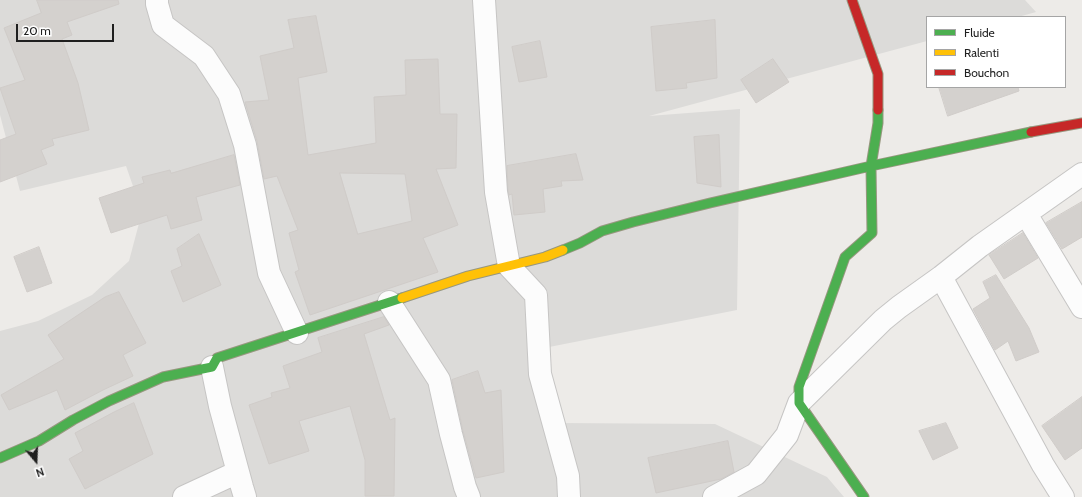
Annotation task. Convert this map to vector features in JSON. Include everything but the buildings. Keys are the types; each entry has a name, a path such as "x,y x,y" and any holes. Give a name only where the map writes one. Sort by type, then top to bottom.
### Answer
{"street":[{"path":"157,0 163,25 204,56 229,94 245,146 269,273 297,333"},
{"path":"484,0 496,192 509,266 536,296 540,374 568,476 569,497"},
{"path":"714,497 756,474 787,434 799,403 799,387 845,257 872,233 872,166 878,123 878,74 852,0"},
{"path":"245,497 220,406 212,367 217,358 468,276 545,257 580,243 602,231 633,222 872,166 1032,132 1082,123"},
{"path":"799,403 883,320 899,307 941,277 980,246 1082,174"},
{"path":"1026,214 1082,307"},
{"path":"941,277 1043,465 1063,497"},
{"path":"389,302 439,380 451,434 469,497"},
{"path":"1,456 39,441 73,420 109,401 163,377 212,367"},
{"path":"799,403 864,497"},
{"path":"184,497 238,472"}],"shaded area":[{"path":"0,0 1025,0 1036,12 1022,16 926,16 926,41 649,116 740,109 737,310 539,349 556,423 715,424 827,477 844,497 0,497 0,331 38,321 92,295 129,261 142,212 126,166 20,191 0,115"}],"traffic: fast":[{"path":"864,497 799,403 799,387 845,257 872,233 871,166 878,123 878,110"},
{"path":"563,250 602,231 633,222 871,166 1031,132"},
{"path":"0,458 39,441 73,420 109,401 163,377 212,367 217,358 402,298"}],"traffic: slow":[{"path":"402,298 468,276 545,257 563,250"}],"traffic: jam":[{"path":"852,0 878,74 878,110"},
{"path":"1031,132 1082,123"}]}
